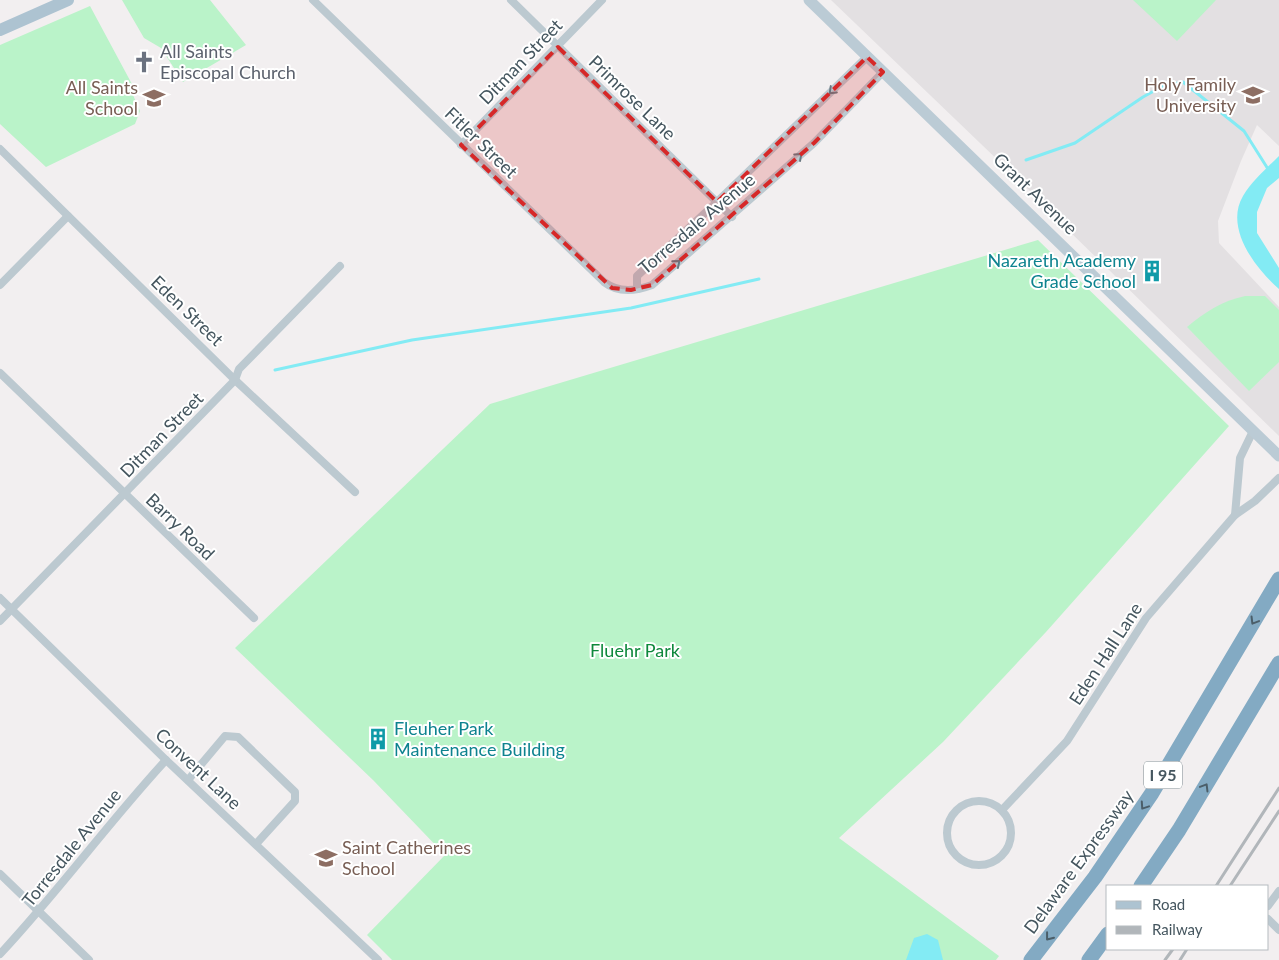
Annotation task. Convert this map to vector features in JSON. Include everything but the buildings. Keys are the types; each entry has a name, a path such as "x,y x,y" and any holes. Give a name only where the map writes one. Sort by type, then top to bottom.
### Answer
{"highway":[{"name":"Delaware Expressway","path":"1031,960 1095,877 1152,794 1279,579"},
{"name":"I 95","path":"1142,885 1180,830 1279,663"},
{"path":"1089,960 1106,937"}],"main road":[{"path":"0,30 68,0"}],"street":[{"name":"Fitler Street","path":"313,0 604,282 612,288 637,289"},
{"name":"Primrose Lane","path":"511,0 732,216"},
{"name":"Ditman Street","path":"462,145 602,0"},
{"name":"Grant Avenue","path":"809,0 1279,456"},
{"name":"Torresdale Avenue","path":"867,57 717,202 637,276 637,289 652,285 732,216 814,143 883,72"},
{"name":"Eden Street","path":"0,149 235,380 355,492"},
{"path":"0,285 68,216"},
{"name":"Ditman Street","path":"0,621 125,495 235,380 239,369 340,266"},
{"name":"Barry Road","path":"0,373 254,618"},
{"path":"1235,515 1240,458 1253,431"},
{"name":"Eden Hall Lane","path":"1002,810 1067,741 1146,618 1235,515 1255,501 1279,478"},
{"name":"Convent Lane","path":"0,598 166,760 378,960"},
{"path":"188,780 225,736 238,737 295,792 296,796 295,801 256,844"},
{"name":"Torresdale Avenue","path":"0,954 40,912 142,785 166,760"},
{"path":"984,801 1002,810 1010,821 1012,834 1005,853 994,862 982,865 968,863 957,856 949,845 947,832 950,819 958,808 970,802 984,801"},
{"path":"0,874 90,960"},
{"path":"1269,905 1279,891"},
{"path":"1269,921 1279,930"}],"highlighted area":[{"path":"558,47 717,202 867,57 883,72 814,143 652,285 631,290 612,288 461,145"}],"shaded area":[{"path":"831,0 1279,0 1279,146 1257,125 1218,221 1219,243 1279,307 1279,436 1065,227 1052,212"}],"green space":[{"path":"122,0 210,0 246,45 183,82 161,48 144,38"},
{"path":"1133,0 1216,0 1177,41"},
{"path":"90,6 133,86 133,95 140,111 135,124 46,167 0,124 0,45"},
{"name":"Fluehr Park","path":"1038,240 1229,426 1046,632 943,742 839,838 999,956 996,960 392,960 367,935 445,855 373,780 235,648 490,404"},
{"path":"1245,296 1265,296 1279,310 1279,362 1249,391 1187,327 1214,308"}],"water":[{"path":"1279,156 1279,178 1267,188 1257,212 1257,233 1279,268 1279,289 1252,259 1245,247 1237,221 1238,208 1243,196 1255,180"},
{"path":"927,934 938,940 943,960 906,960 914,938"}],"waterway":[{"path":"1026,160 1075,143 1143,97 1163,86 1183,82 1244,131 1268,169"},
{"path":"275,370 412,340 631,308 759,279"}],"railway":[{"path":"1217,885 1279,788"},
{"path":"1231,885 1279,811"},
{"path":"1165,960 1172,950"},
{"path":"1180,960 1186,950"}],"place":[{"name":"All Saints Episcopal Church","path":"144,62"},
{"name":"Holy Family University","path":"1253,95"},
{"name":"All Saints School","path":"154,98"},
{"name":"Nazareth Academy Grade School","path":"1152,271"},
{"name":"Fleuher Park Maintenance Building","path":"378,739"},
{"name":"Saint Catherines School","path":"326,858"}]}
